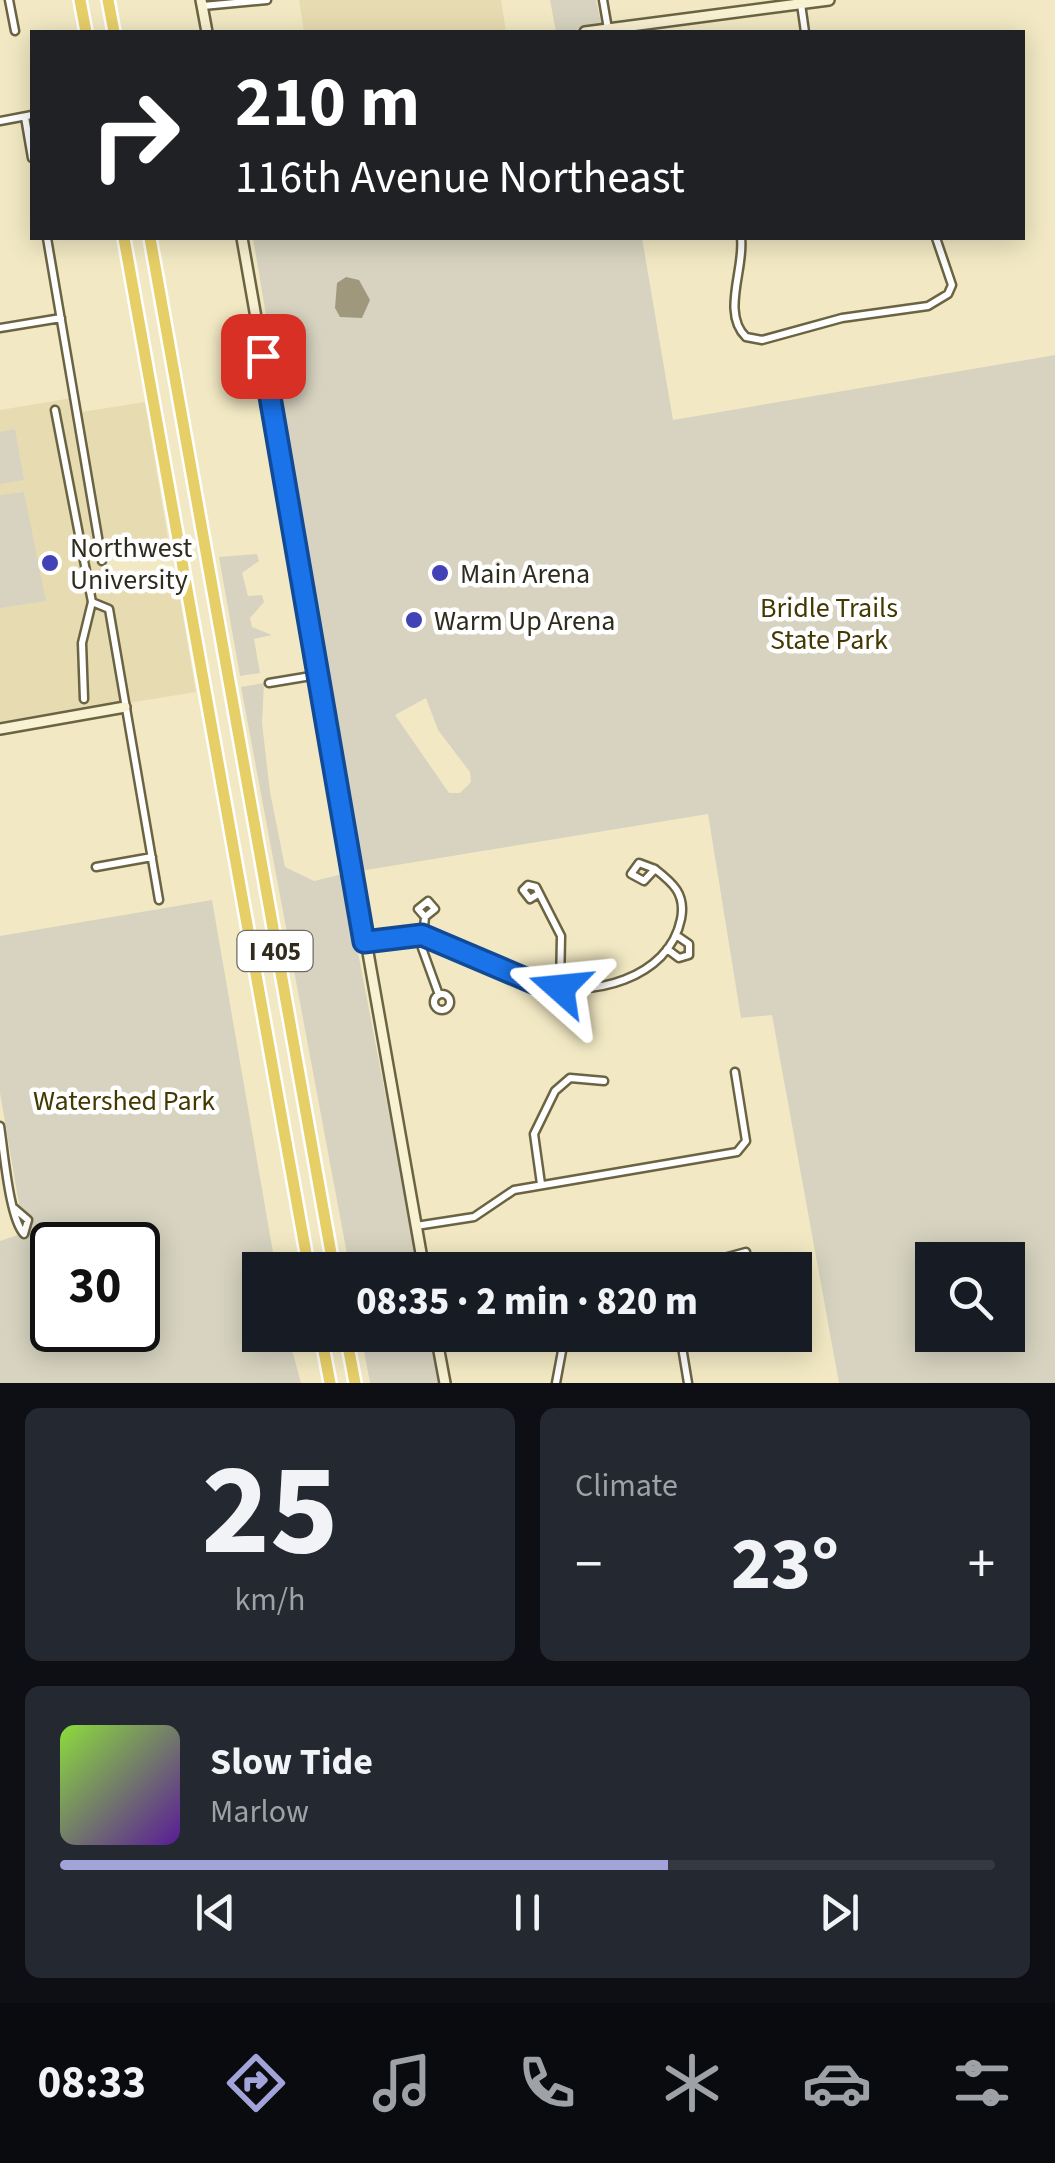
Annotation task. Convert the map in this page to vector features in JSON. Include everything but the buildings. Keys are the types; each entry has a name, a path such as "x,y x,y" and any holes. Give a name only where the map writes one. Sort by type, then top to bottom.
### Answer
{"highway":[{"path":"80,0 86,30"},
{"path":"108,0 114,30"},
{"name":"I 405","path":"124,240 306,1252"},
{"name":"I 405","path":"150,240 331,1252"},
{"path":"324,1352 330,1383"},
{"path":"349,1352 355,1383"}],"street":[{"path":"9,0 15,30"},
{"path":"207,30 202,3 266,0"},
{"path":"603,0 608,29"},
{"path":"601,30 829,0"},
{"path":"800,2 806,30"},
{"path":"0,121 29,116"},
{"path":"47,240 102,561"},
{"path":"242,240 421,1252"},
{"path":"742,240 743,264 734,316 746,337 762,340 842,318 914,309 939,300 952,285 937,240"},
{"path":"0,328 61,318"},
{"path":"55,410 92,602 82,643 84,699"},
{"path":"92,602 109,609 159,900"},
{"path":"269,683 317,675"},
{"path":"0,729 125,707"},
{"path":"96,866 152,857"},
{"path":"364,942 422,935 535,983 560,988 633,977 672,942 683,901 674,884 656,869"},
{"path":"538,894 550,906 560,936 560,988"},
{"path":"425,917 422,935 426,966 439,995"},
{"path":"672,942 690,946 689,955 679,958 672,942"},
{"path":"416,1226 474,1217 509,1192 541,1184 731,1154 744,1148 735,1072"},
{"path":"541,1184 534,1134 555,1091 570,1078 604,1080"},
{"path":"0,1126 14,1208"},
{"path":"440,1352 446,1383"},
{"path":"556,1383 562,1352"},
{"path":"683,1352 688,1383"}],"shaded area":[{"path":"299,0 501,0 506,30 304,30"},
{"path":"346,277 359,280 370,300 362,318 340,317 335,308 337,283"},
{"name":"Northwest University","path":"72,398 75,413 145,402 168,538 98,551 105,589 176,576 196,692 0,724 0,410"}],"green space":[{"path":"550,0 596,0 602,27 556,30"},
{"name":"Bridle Trails State Park","path":"253,240 642,240 673,420 1055,355 1055,1383 839,1383 772,1015 741,1018 708,814 360,871","holes":["426,698 438,730 470,772 471,782 460,793 449,793 395,715"]},
{"path":"15,429 24,480 0,484 0,432"},
{"path":"24,492 46,601 0,608 0,495"},
{"path":"257,554 259,561 242,573 248,596 262,595 264,602 250,618 252,627 272,635 254,639 260,673 240,676 219,557"},
{"path":"264,683 262,723 285,867 314,881 343,874 416,1252 347,1252 241,687"},
{"name":"Watershed Park","path":"212,900 273,1252 242,1252 242,1352 293,1352 301,1383 0,1383 0,1241 24,1233 0,1093 0,936"},
{"path":"364,1352 434,1352 440,1383 370,1383"}],"place":[{"name":"Northwest University","path":"50,563"},
{"name":"Main Arena","path":"440,573"},
{"name":"Warm Up Arena","path":"414,620"}],"route":[{"path":"263,356 364,942 422,935 535,983 560,988"}]}
